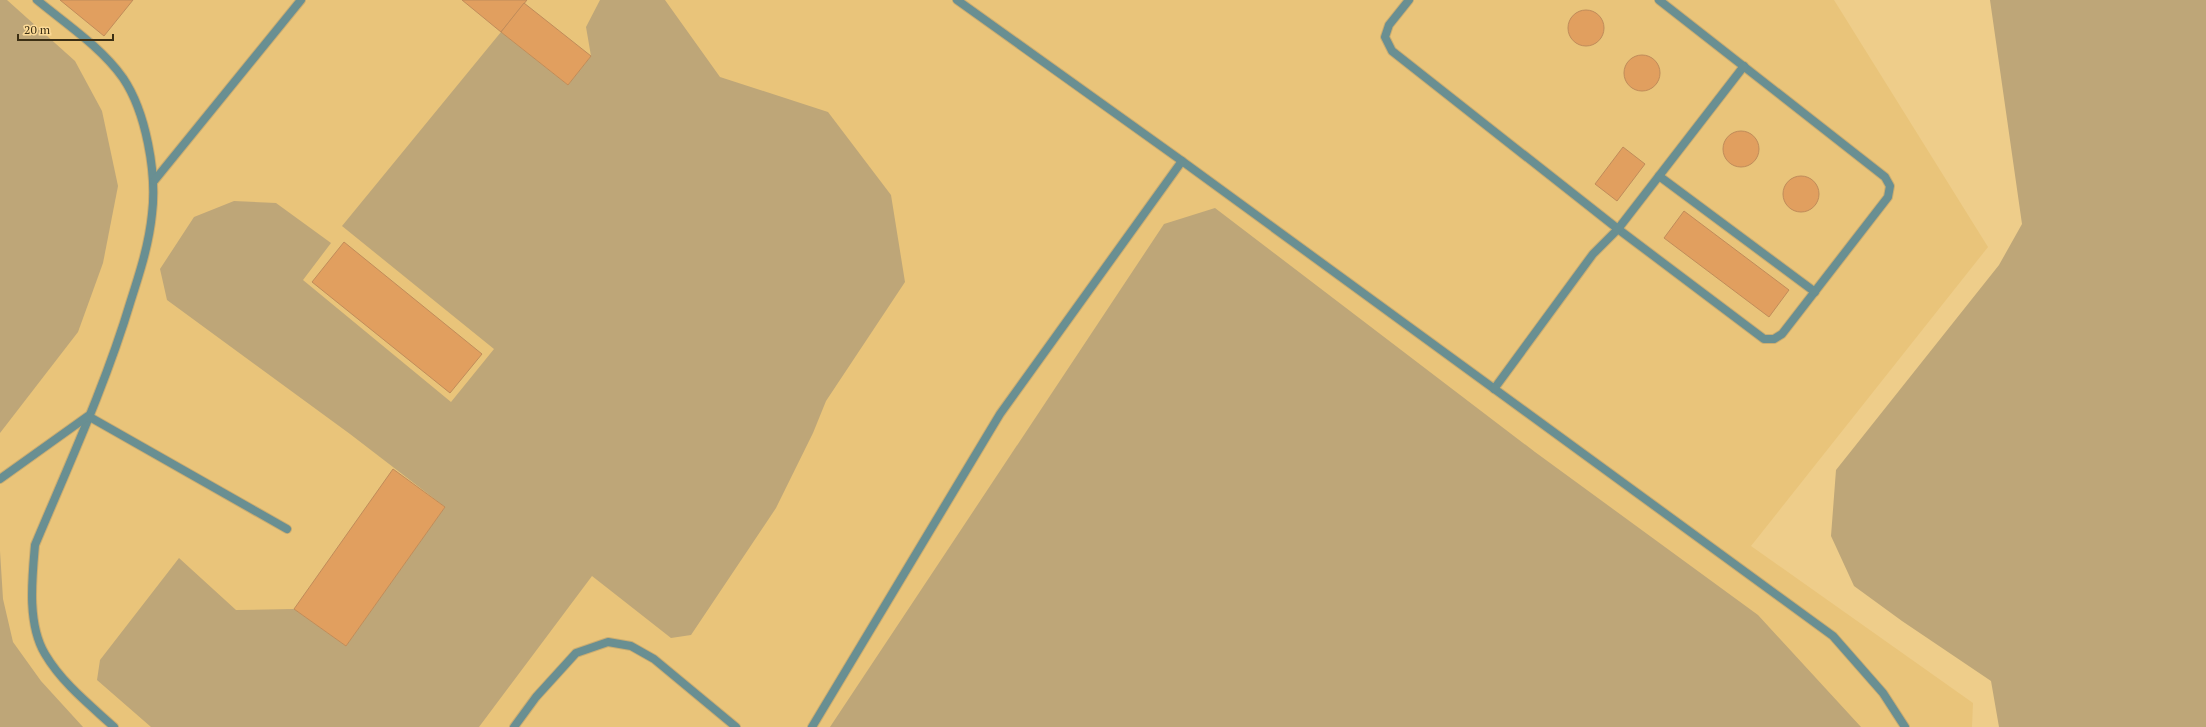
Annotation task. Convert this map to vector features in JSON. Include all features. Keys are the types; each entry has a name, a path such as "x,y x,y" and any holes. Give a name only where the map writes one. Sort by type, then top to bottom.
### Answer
{"lane":[{"path":"37,0 107,58 123,79 137,105 147,142 154,181 152,214 145,254 118,345 35,545 33,573 34,614 37,633 44,653 58,672 114,727"},
{"path":"154,181 301,0"},
{"path":"957,0 1182,161 1833,636 1883,694 1905,727"},
{"path":"1409,0 1389,25 1385,37 1392,51 1618,229 1764,339 1774,339 1782,334 1888,197 1890,186 1885,177 1659,0"},
{"path":"1494,389 1593,254 1618,229 1744,66"},
{"path":"812,727 1000,414 1182,161"},
{"path":"1659,176 1815,292"},
{"path":"0,479 88,416"},
{"path":"88,416 287,529"},
{"path":"514,727 536,697 576,653 608,642 631,646 654,659 736,727"}],"shaded area":[{"path":"0,0 1834,0 1988,247 1751,546 1973,703 1972,727 0,727"},
{"path":"0,0 7,0 75,61 102,111 118,186 103,263 78,332 0,433"},
{"path":"600,0 665,0 720,77 828,112 891,195 905,282 826,401 813,433 776,508 691,635 671,638 592,576 479,727 151,727 97,680 100,660 179,558 236,610 294,609 346,646 445,507 350,434 167,300 160,269 194,217 234,201 276,203 331,243 303,280 451,402 494,349 342,226 501,32 568,85 591,56 586,27"},
{"path":"1990,0 2206,0 2206,727 1999,727 1991,681 1902,621 1854,586 1831,536 1836,470 1999,265 2022,224"},
{"path":"1215,208 1535,452 1758,615 1861,727 830,727 1164,224"},
{"path":"0,551 3,599 13,642 41,681 83,727 0,727"}],"building":[{"path":"60,0 133,0 104,36"},
{"path":"462,0 527,0 501,32"},
{"path":"524,3 591,56 568,85 501,32"},
{"path":"1586,10 1599,15 1604,28 1599,41 1586,46 1573,41 1568,28 1573,15"},
{"path":"1642,55 1655,60 1660,73 1655,86 1642,91 1629,86 1624,73 1629,60"},
{"path":"1741,131 1754,136 1759,149 1754,162 1741,167 1728,162 1723,149 1728,136"},
{"path":"1623,147 1645,164 1617,201 1595,184"},
{"path":"1801,176 1814,181 1819,194 1814,207 1801,212 1788,207 1783,194 1788,181"},
{"path":"1684,211 1789,290 1769,317 1664,238"},
{"path":"344,242 482,354 450,393 312,282"},
{"path":"393,469 445,507 346,646 294,609"}]}
